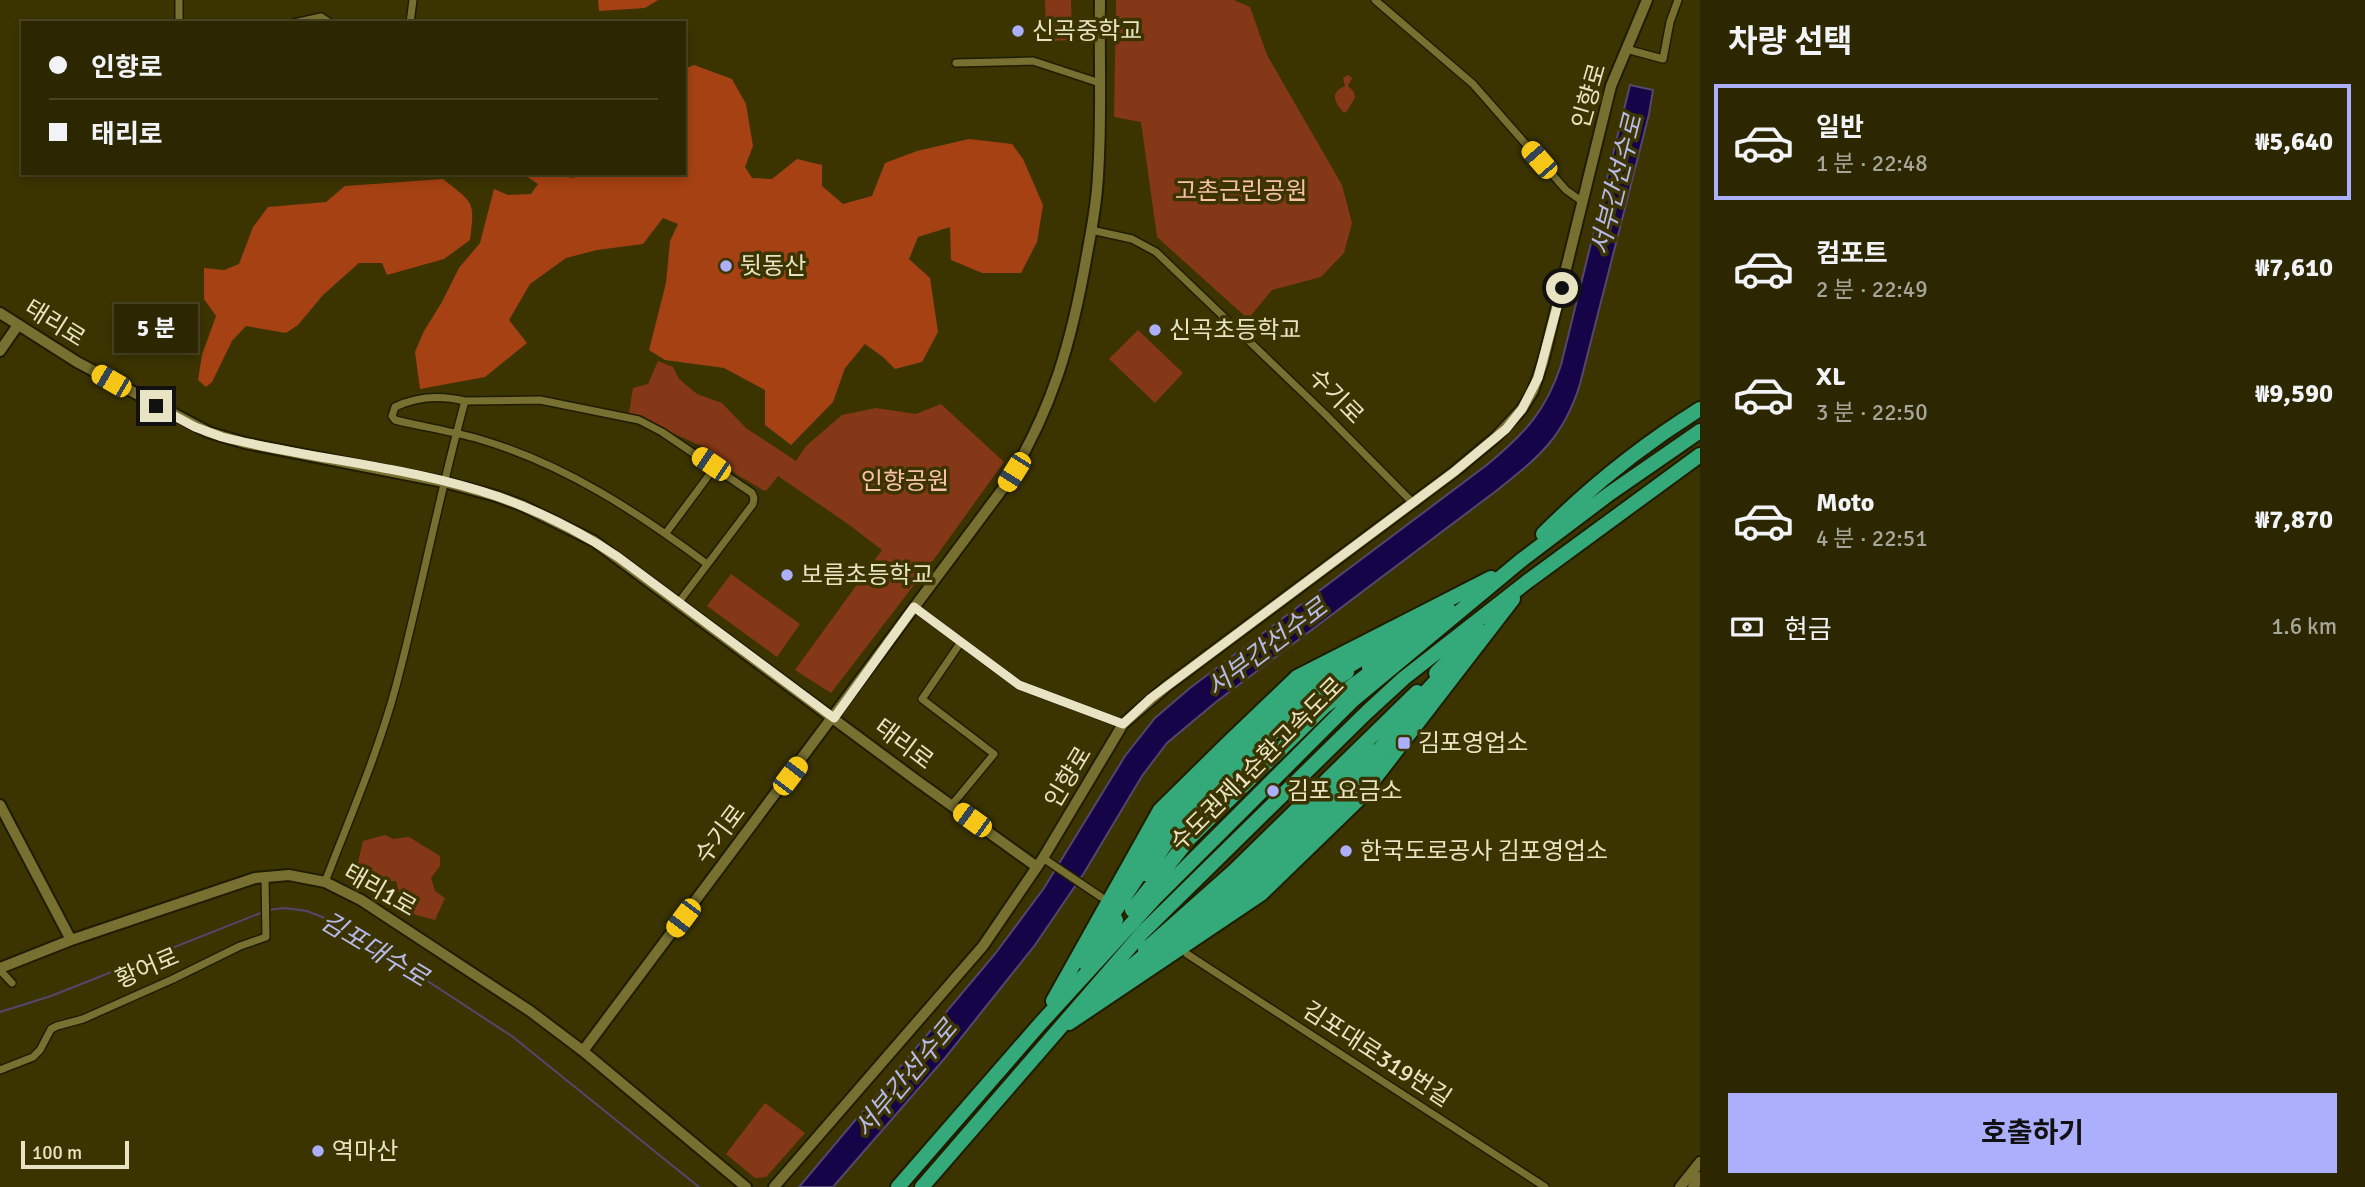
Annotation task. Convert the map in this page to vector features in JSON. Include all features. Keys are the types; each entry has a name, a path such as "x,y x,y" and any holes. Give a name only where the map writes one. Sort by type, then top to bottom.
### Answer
{"highway":[{"path":"1040,1024 1186,834 1324,700 1514,566 1569,508 1620,466 1700,409"},
{"name":"수도권제1순환고속도로","path":"898,1187 1040,1024 1155,898 1353,700 1514,566 1609,494 1700,431"},
{"name":"수도권제1순환고속도로","path":"922,1187 1053,1033 1161,913 1357,721 1404,678 1528,581 1700,455"},
{"path":"1680,468 1700,462"},
{"path":"1040,1024 1160,810 1227,744 1297,677 1514,566"},
{"path":"1053,1033 1261,894 1359,799 1528,581"},
{"path":"1053,1033 1234,871 1528,581"}],"street":[{"path":"179,0 179,21"},
{"path":"410,21 413,0"},
{"name":"수기로","path":"583,1051 1004,488 1039,428 1072,329 1091,230 1099,173 1100,0"},
{"path":"1377,0 1473,84 1566,190 1584,203"},
{"name":"인향로","path":"774,1187 983,946 1044,863 1123,724 1159,692 1413,503 1506,429 1528,399 1543,362 1611,86 1647,0"},
{"path":"1626,49 1663,59 1670,22 1678,0"},
{"path":"305,21 321,18 326,21"},
{"path":"956,63 1033,61 1100,83"},
{"name":"수기로","path":"1091,230 1132,239 1156,252 1324,413 1413,503"},
{"name":"태리로","path":"0,313 103,376 208,432 245,443 444,482 523,506 584,536 618,557 951,806 1044,863"},
{"path":"0,351 18,325"},
{"path":"679,603 754,501 752,493 715,467 662,432 628,417 540,400 465,401 441,397 417,398 393,410 392,416 395,420 456,433 526,455 561,471 608,495 707,564"},
{"path":"325,882 396,687 465,401"},
{"path":"666,533 715,467"},
{"path":"914,607 1019,685 1123,724"},
{"path":"951,806 994,754 922,699 961,642"},
{"path":"0,805 71,940"},
{"path":"1044,863 1101,897"},
{"name":"태리1로","path":"0,969 71,940 265,882 289,876 325,882 361,900 479,976 583,1051 746,1187"},
{"name":"황어로","path":"0,1070 33,1057 40,1050 51,1029 57,1026 83,1018 240,946 266,937 265,882"},
{"name":"김포대로319번길","path":"1187,954 1545,1187"},
{"path":"0,969 12,983"},
{"path":"1680,1187 1700,1163"},
{"path":"1693,1187 1700,1177"}],"green space":[{"path":"1045,0 1071,0 1072,40 1046,41"},
{"name":"고촌근린공원","path":"1116,0 1234,0 1250,7 1267,55 1342,185 1352,223 1344,253 1321,277 1272,290 1248,319 1157,237 1141,122 1114,117"},
{"path":"1348,75 1352,78 1348,86 1354,92 1355,98 1344,113 1336,102 1335,95 1345,86 1343,78"},
{"path":"1138,330 1183,373 1155,403 1109,359"},
{"name":"인향공원","path":"658,361 673,367 679,379 697,394 722,403 746,428 796,461 806,446 842,415 876,408 916,414 941,404 1004,462 937,555 831,693 795,670 882,550 778,476 766,491 763,490 736,474 701,446 629,413 633,388 648,384"},
{"path":"731,574 800,624 777,657 707,606"},
{"path":"385,835 393,839 409,837 440,856 440,866 431,878 435,891 445,898 435,920 403,908 396,881 366,881 353,869 358,862 363,841"},
{"path":"765,1103 805,1133 766,1177 755,1178 726,1154"}],"shaded area":[{"path":"598,0 658,0 645,8 599,11"},
{"path":"694,65 732,79 746,104 753,146 745,167 752,178 772,179 797,159 822,165 822,186 843,204 872,196 885,163 917,151 969,139 1012,144 1023,159 1043,205 1037,242 1021,273 982,273 951,260 950,227 918,237 909,259 930,278 938,332 922,362 895,369 865,344 845,368 833,402 791,445 765,425 765,390 724,368 665,360 649,350 666,283 670,241 678,224 663,218 643,244 597,250 566,258 530,284 509,320 527,343 485,377 420,389 415,352 459,268 480,243 494,189 508,195 531,194 538,184 525,175 567,175 570,178 587,175 686,175 686,68"},
{"path":"443,179 470,204 470,240 444,259 387,275 382,263 359,263 323,295 298,325 286,333 246,326 232,341 212,382 206,387 198,380 202,355 216,316 204,299 204,268 224,270 239,264 253,227 268,207 326,202 345,186"}],"water":[{"name":"서부간선수로","path":"1630,85 1653,90 1649,114 1580,384 1566,418 1548,445 1511,479 1216,702 1167,743 1142,776 1084,873 1035,945 945,1058 833,1187 799,1187 995,954 1044,888 1125,756 1155,718 1190,688 1488,464 1533,420 1548,396 1561,365"}],"waterway":[{"name":"김포대수로","path":"268,910 284,908 307,911 335,922 397,961 513,1037 699,1187"},
{"name":"김포대수로","path":"0,1012 51,996 263,912"}],"place":[{"name":"신곡중학교","path":"1018,31"},
{"name":"뒷동산","path":"726,266"},
{"name":"신곡초등학교","path":"1155,330"},
{"name":"보름초등학교","path":"787,575"},
{"name":"김포영업소","path":"1404,743"},
{"name":"김포 요금소","path":"1273,791"},
{"name":"한국도로공사 김포영업소","path":"1346,851"},
{"name":"역마산","path":"318,1151"}],"route":[{"path":"156,406 195,427 222,437 444,482 496,496 552,519 618,557 834,718 914,607 1019,685 1123,724 1151,698 1454,472 1506,429 1533,391 1562,288"}]}
